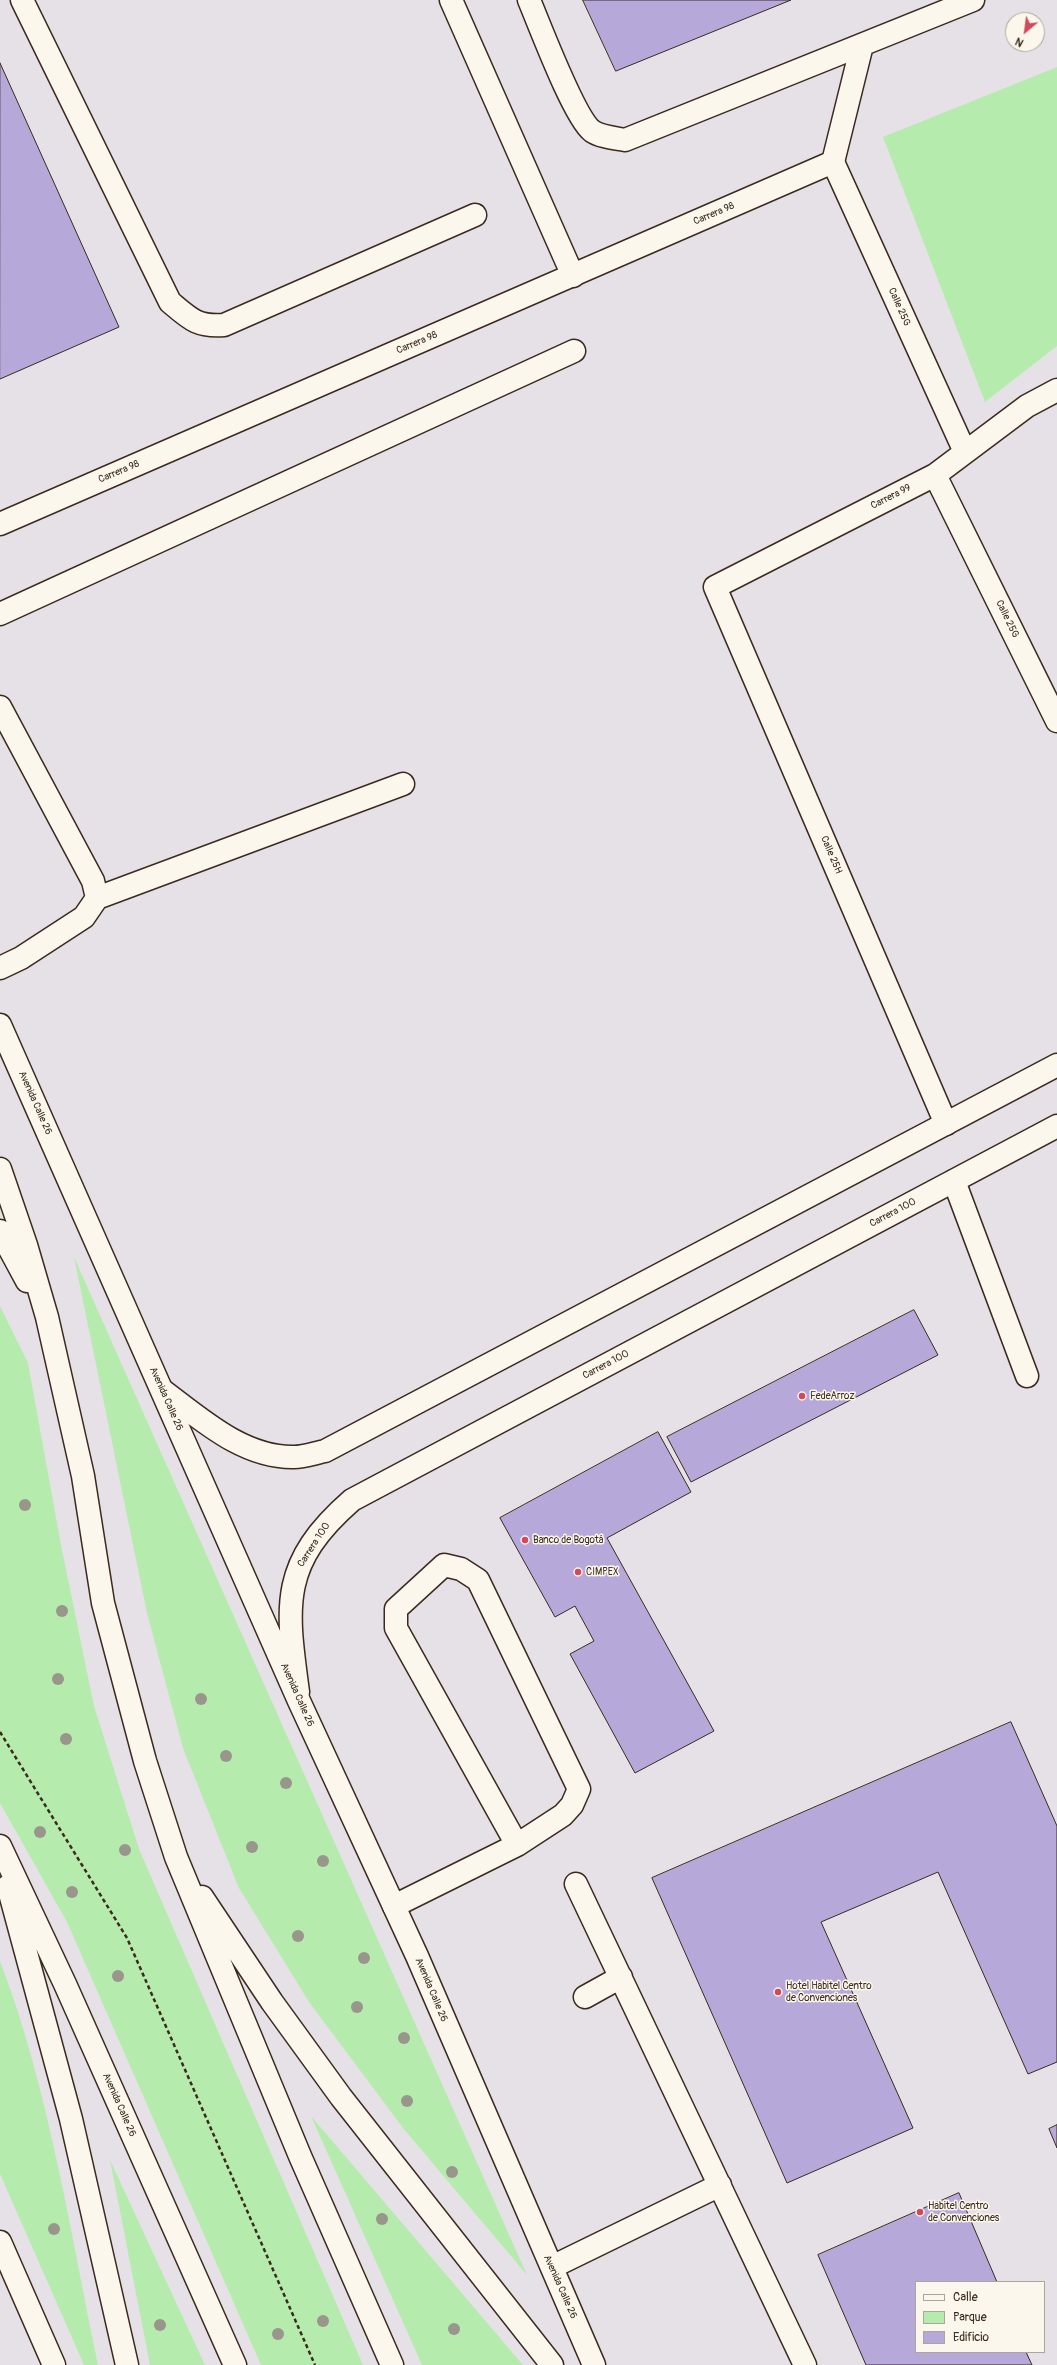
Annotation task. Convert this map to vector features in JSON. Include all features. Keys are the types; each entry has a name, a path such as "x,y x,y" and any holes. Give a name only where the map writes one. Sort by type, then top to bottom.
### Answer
{"main road":[{"path":"22,0 170,302 187,317 206,326 224,326 475,215"},
{"path":"451,0 573,276"},
{"path":"529,0 576,109 592,131 605,136 625,140 973,0"},
{"path":"833,162 862,45"},
{"name":"Carrera 98","path":"0,524 833,162"},
{"name":"Calle 25G","path":"833,162 965,452"},
{"path":"0,614 574,351"},
{"name":"Carrera 99","path":"715,587 935,475 1027,406 1057,390"},
{"name":"Calle 25G","path":"935,475 1057,721"},
{"name":"Calle 25H","path":"715,587 946,1124"},
{"path":"0,706 93,881 97,898"},
{"path":"0,968 21,958 84,917 97,898 403,784"},
{"name":"Avenida Calle 26","path":"0,1025 299,1701 394,1906 594,2365"},
{"path":"162,1390 210,1426 247,1448 266,1454 295,1457 325,1451 1057,1065"},
{"name":"Carrera 100","path":"299,1701 290,1632 291,1593 299,1566 314,1542 330,1520 352,1500 1057,1126"},
{"path":"0,1170 26,1245 47,1317 83,1476 107,1618 145,1761 176,1857 300,2156 392,2365"},
{"path":"954,1181 1027,1376"},
{"path":"0,1231 47,1317"},
{"path":"394,1906 517,1845 563,1815 572,1805 579,1789 478,1580 461,1569 444,1566 396,1609 396,1628 517,1845"},
{"name":"Avenida Calle 26","path":"0,1846 74,2006 235,2365"},
{"path":"176,1857 272,2002 341,2097 552,2365"},
{"path":"0,1858 71,2119 127,2365"},
{"path":"576,1884 805,2365"},
{"path":"585,1997 620,1977"},
{"path":"552,2267 720,2185"},
{"path":"0,2242 54,2365"}],"path":[{"path":"0,1732 127,1938 315,2365"}],"green space":[{"path":"1057,67 1057,346 985,402 883,137"},
{"path":"74,1257 527,2275 403,2128 309,2002 239,1888 183,1748 147,1613"},
{"path":"0,1306 28,1363 61,1545 94,1706 139,1849 363,2365 261,2365 67,1922 0,1803"},
{"path":"0,1961 32,2059 45,2110 68,2212 98,2365 84,2365 0,2174"},
{"path":"311,2116 523,2365 422,2365"},
{"path":"110,2160 205,2365 150,2365"}],"building":[{"path":"583,0 791,0 616,71"},
{"path":"0,63 119,327 0,379"},
{"name":"FedeArroz","path":"914,1310 938,1355 691,1482 667,1437"},
{"name":"CIMPEX","path":"658,1432 691,1492 607,1538 714,1731 635,1773 570,1654 594,1641 575,1606 555,1617 500,1518"},
{"name":"Hotel Habitel Centro de Convenciones","path":"1011,1722 1057,1826 1057,2062 1028,2074 938,1872 821,1922 913,2128 787,2183 652,1878"},
{"path":"1057,2125 1057,2148 1049,2129"},
{"path":"959,2193 997,2281 915,2281 915,2353 1026,2353 1032,2365 866,2365 818,2255"}],"place":[{"name":"FedeArroz","path":"802,1396"},
{"name":"Banco de Bogotá","path":"525,1540"},
{"name":"CIMPEX","path":"578,1572"},
{"name":"Hotel Habitel Centro de Convenciones","path":"778,1992"},
{"name":"Habitel Centro de Convenciones","path":"920,2212"}]}
